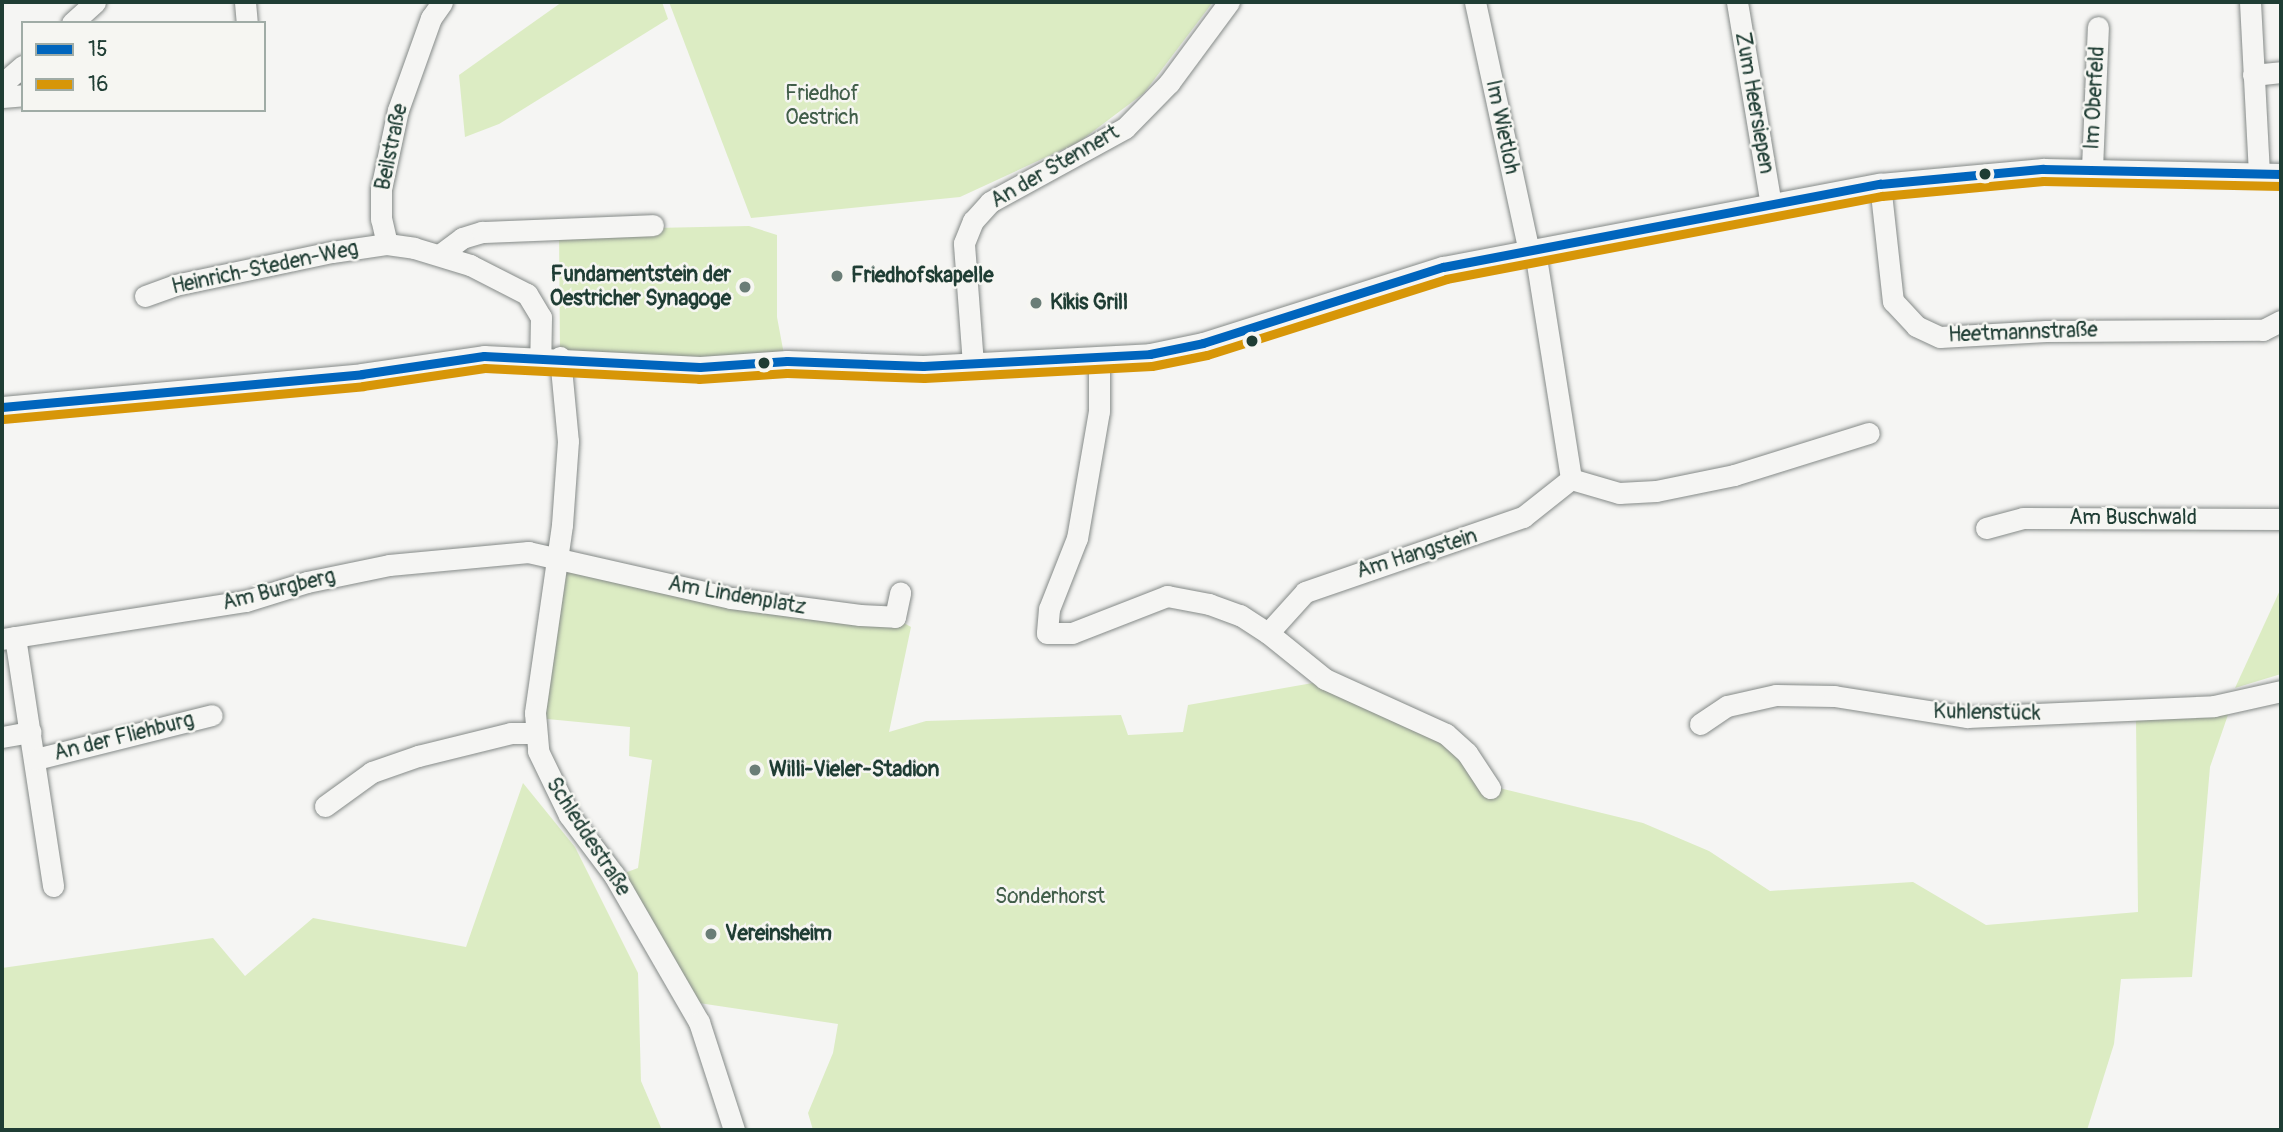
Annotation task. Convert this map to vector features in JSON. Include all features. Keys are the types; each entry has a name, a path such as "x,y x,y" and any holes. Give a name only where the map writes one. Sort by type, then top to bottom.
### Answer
{"street":[{"path":"74,21 95,2"},
{"path":"245,2 247,21"},
{"name":"Beilstraße","path":"387,244 381,219 382,189 398,110 411,67 442,2"},
{"name":"An der Stennert","path":"973,364 964,256 973,221 990,202 1125,128 1169,83 1229,2"},
{"name":"Im Wietloh","path":"1475,2 1532,252"},
{"name":"Zum Heersiepen","path":"1737,2 1771,205"},
{"path":"2250,2 2259,172"},
{"name":"Im Oberfeld","path":"2092,168 2098,27"},
{"path":"2253,75 2281,72"},
{"path":"2,407 362,374 484,356 550,356 674,367 787,361 973,364 1099,359 1203,343 1424,272 1880,184 2092,168 2281,174"},
{"name":"Heetmannstraße","path":"1880,184 1894,301 1916,326 1940,337 2046,331 2263,330 2281,321"},
{"path":"441,254 462,238 482,232 653,225"},
{"path":"387,244 441,254 527,294 541,317 550,356"},
{"name":"Heinrich-Steden-Weg","path":"145,296 264,265 387,244"},
{"path":"1532,252 1571,479 1619,493 1656,491 1734,475 1869,433"},
{"name":"Schleddestraße","path":"550,356 568,441 535,733 555,791 614,875 699,1023 734,1130"},
{"path":"1099,359 1099,411 1077,538 1049,609 1047,634 1072,633 1154,600 1180,596 1240,615 1268,633 1325,679 1446,734 1466,753 1490,788"},
{"name":"Am Hangstein","path":"1268,633 1305,592 1511,523 1571,479"},
{"name":"Am Buschwald","path":"1986,528 2023,518 2281,519"},
{"name":"Am Burgberg","path":"8,638 246,601 307,582 389,565 528,552 557,556"},
{"name":"Am Lindenplatz","path":"557,556 626,577 732,598 860,615 895,617 900,593"},
{"name":"An der Fliehburg","path":"8,638 36,759 53,886"},
{"name":"Kuhlenstück","path":"1700,724 1727,706 1776,695 1834,696 1968,718 2214,706 2281,691"},
{"name":"An der Fliehburg","path":"36,759 212,715"},
{"name":"An der Fliehburg","path":"2,737 31,732"},
{"path":"325,806 372,772 418,756 511,733 535,733"}],"green space":[{"path":"562,2 662,2 668,19 499,124 465,137 459,75"},
{"name":"Friedhof Oestrich","path":"669,2 1213,2 1144,93 1079,142 960,197 751,218"},
{"path":"749,226 777,235 777,317 785,360 560,356 559,230"},
{"name":"Sonderhorst","path":"559,559 897,619 911,627 889,732 926,721 1121,715 1128,735 1183,732 1188,705 1324,681 1421,722 1491,786 1643,823 1709,851 1770,891 1913,882 1986,925 2138,912 2136,720 2230,709 2210,767 2192,977 2121,979 2114,1044 2087,1130 813,1130 808,1113 833,1053 838,1024 692,1002 619,875 638,868 652,760 629,756 630,727 537,718"},
{"path":"2281,588 2281,674 2235,688"},
{"path":"523,783 575,847 638,973 641,1081 662,1130 2,1130 2,968 213,938 245,976 313,918 466,947"}],"transit line":[{"name":"15","path":"2,407 362,374 484,356 700,367 787,361 923,366 1150,354 1203,343 1443,267 1880,184 2043,169 2281,174"},
{"name":"16","path":"3,419 363,386 485,368 699,379 787,373 924,378 1152,366 1207,355 1446,279 1882,196 2043,181 2281,186"}],"place":[{"name":"Friedhofskapelle","path":"837,276"},
{"name":"Fundamentstein der Oestricher Synagoge","path":"745,287"},
{"name":"Kikis Grill","path":"1036,303"},
{"name":"Willi-Vieler-Stadion","path":"755,770"},
{"name":"Vereinsheim","path":"711,934"}]}
